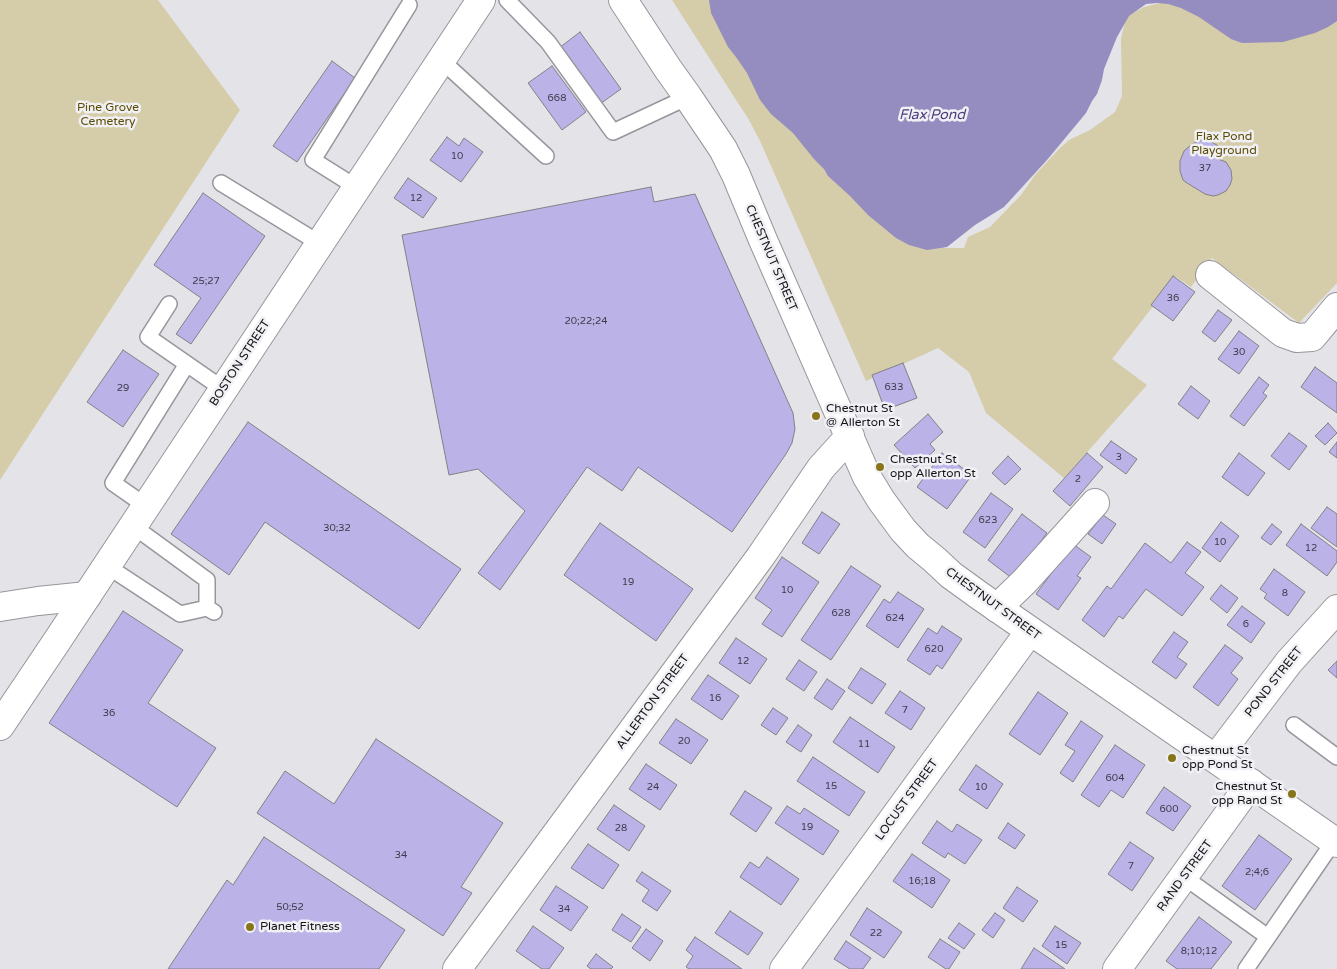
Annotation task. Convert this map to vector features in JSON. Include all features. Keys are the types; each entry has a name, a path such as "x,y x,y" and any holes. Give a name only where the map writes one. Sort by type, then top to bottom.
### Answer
{"main road":[{"name":"BOSTON STREET","path":"0,726 480,0"},
{"name":"CHESTNUT STREET","path":"623,0 722,149 736,176 872,484 903,530 951,575 1336,842"},
{"path":"1210,275 1283,333 1297,338 1312,336 1337,307"},
{"name":"ALLERTON STREET","path":"457,969 755,564 821,468 850,436"},
{"path":"998,608 1025,581 1095,503"},
{"path":"0,608 38,601 87,596"},
{"name":"POND STREET","path":"1216,758 1288,662 1337,609"},
{"name":"LOCUST STREET","path":"784,969 1030,631"},
{"name":"RAND STREET","path":"1117,969 1251,783"}],"lane":[{"path":"508,0 548,42 613,132 688,97"},
{"path":"356,187 313,160 409,6"},
{"path":"440,60 546,156"},
{"path":"221,183 320,243"},
{"path":"169,304 148,337 223,389"},
{"path":"107,566 180,614 210,610 206,580 139,516 114,483 187,364"},
{"path":"1294,726 1337,757"},
{"path":"1246,969 1336,842"},
{"path":"1184,878 1268,937"}],"green space":[{"name":"Pine Grove Cemetery","path":"0,0 158,0 240,110 0,480"},
{"name":"Flax Pond Playground","path":"672,0 732,0 944,248 964,248 968,237 990,227 1021,195 1035,175 1060,148 1069,140 1090,130 1115,112 1122,96 1121,39 1126,17 1144,7 1169,1 1337,0 1337,283 1299,323 1212,258 1191,287 1176,277 1112,359 1147,385 1064,478 986,413 969,372 938,348 866,381 760,141 749,120"}],"water":[{"name":"Flax Pond","path":"709,0 1337,0 1337,21 1315,33 1283,42 1242,43 1231,39 1199,17 1181,8 1168,4 1146,4 1129,16 1117,37 1104,69 1097,94 1086,113 1047,160 1004,207 975,225 947,247 927,250 909,245 896,238 868,215 828,176 793,133 771,114 760,100 747,73 728,47 711,13"}],"building":[{"path":"580,32 621,89 600,104 559,48"},
{"path":"332,61 355,78 297,162 273,146"},
{"path":"552,66 586,112 562,130 528,83"},
{"path":"447,137 459,146 464,138 483,152 461,182 430,160"},
{"path":"1202,140 1210,141 1220,147 1218,159 1226,162 1231,170 1232,179 1230,185 1226,191 1218,195 1205,194 1187,183 1183,180 1180,171 1180,161 1184,151 1192,144"},
{"path":"408,178 437,198 423,218 394,198"},
{"path":"651,187 654,202 695,194 793,413 795,429 792,443 732,532 638,467 622,491 587,467 500,590 478,573 525,511 478,469 449,475 402,235"},
{"path":"203,193 265,236 191,344 176,334 201,298 154,265"},
{"path":"1173,276 1195,292 1173,321 1151,305"},
{"path":"1218,310 1232,320 1215,342 1202,332"},
{"path":"1239,331 1259,346 1239,374 1218,359"},
{"path":"123,350 159,374 123,427 87,402"},
{"path":"903,363 917,398 885,410 872,375"},
{"path":"1315,367 1337,383 1337,413 1301,387"},
{"path":"1259,377 1269,385 1263,393 1267,396 1244,426 1230,416"},
{"path":"1191,386 1210,401 1198,419 1178,404"},
{"path":"928,414 943,432 930,444 935,450 915,468 894,445"},
{"path":"248,422 461,569 419,629 265,522 229,575 171,534"},
{"path":"1328,423 1337,433 1325,445 1315,436"},
{"path":"1289,433 1307,446 1289,470 1271,456"},
{"path":"1111,441 1137,459 1126,474 1100,455"},
{"path":"1337,442 1337,458 1329,452"},
{"path":"942,453 972,475 947,509 917,487"},
{"path":"1087,453 1103,467 1070,506 1053,491"},
{"path":"1239,453 1265,473 1248,496 1222,477"},
{"path":"1008,456 1021,469 1005,485 992,473"},
{"path":"991,493 1013,509 985,548 963,532"},
{"path":"1327,507 1337,514 1337,547 1311,528"},
{"path":"822,512 840,524 819,554 802,543"},
{"path":"1022,514 1047,533 1013,579 988,560"},
{"path":"1103,515 1116,524 1102,544 1088,534"},
{"path":"1221,522 1239,536 1220,562 1202,548"},
{"path":"600,523 693,589 656,641 564,575"},
{"path":"1272,524 1282,532 1271,545 1261,538"},
{"path":"1301,524 1337,551 1337,562 1327,576 1286,545"},
{"path":"1187,542 1201,552 1185,573 1204,587 1182,616 1146,589 1123,619 1119,616 1104,637 1082,620 1107,586 1111,589 1145,543 1171,563"},
{"path":"1073,544 1091,557 1077,576 1081,578 1058,610 1036,594"},
{"path":"782,557 819,582 782,637 762,624 772,610 755,598"},
{"path":"851,566 881,586 831,660 801,640"},
{"path":"1274,569 1305,592 1288,616 1264,598 1267,594 1260,589"},
{"path":"1221,585 1238,598 1227,613 1210,599"},
{"path":"898,592 924,609 898,648 866,626 884,599 890,603"},
{"path":"1242,606 1265,623 1251,643 1227,625"},
{"path":"123,611 183,650 148,703 216,748 177,807 49,723"},
{"path":"942,626 962,639 942,669 937,665 930,675 907,660 928,628 937,634"},
{"path":"1174,632 1188,642 1177,657 1187,664 1176,679 1152,662"},
{"path":"736,638 767,659 750,684 719,663"},
{"path":"1225,645 1243,658 1231,673 1238,679 1218,706 1193,687"},
{"path":"799,660 817,672 804,691 786,679"},
{"path":"1337,661 1337,678 1328,670"},
{"path":"861,668 886,684 872,704 848,688"},
{"path":"708,675 739,696 722,720 691,699"},
{"path":"827,679 845,691 832,710 814,698"},
{"path":"900,691 925,708 911,730 885,713"},
{"path":"1038,692 1068,713 1040,755 1009,734"},
{"path":"773,708 788,718 776,735 761,725"},
{"path":"850,717 895,747 878,773 833,742"},
{"path":"676,719 708,740 691,764 659,743"},
{"path":"1081,721 1103,736 1073,782 1060,773 1075,751 1065,745"},
{"path":"798,725 812,735 801,752 786,742"},
{"path":"376,739 503,823 461,887 472,893 443,936 257,813 285,771 334,804"},
{"path":"1115,745 1145,765 1123,798 1111,790 1099,807 1081,795"},
{"path":"813,757 865,792 849,816 797,781"},
{"path":"646,764 677,785 660,810 629,789"},
{"path":"976,765 1003,784 987,809 959,790"},
{"path":"1164,787 1191,806 1173,831 1146,813"},
{"path":"745,791 772,808 756,832 730,814"},
{"path":"614,805 645,826 629,851 597,829"},
{"path":"787,806 800,814 804,808 839,831 823,855 775,823"},
{"path":"937,821 952,832 957,824 982,840 965,864 948,853 945,858 922,843"},
{"path":"1008,823 1025,835 1015,849 998,838"},
{"path":"1259,835 1292,859 1255,910 1222,886"},
{"path":"264,837 405,930 379,969 168,969 227,880 233,885"},
{"path":"1130,842 1154,858 1132,891 1108,874"},
{"path":"588,844 619,865 603,889 571,868"},
{"path":"912,854 950,880 932,908 893,881"},
{"path":"767,857 799,879 781,905 740,877 750,862 759,868"},
{"path":"642,872 671,891 657,911 642,901 649,890 636,881"},
{"path":"556,886 588,907 571,931 540,910"},
{"path":"1017,887 1038,901 1023,922 1003,908"},
{"path":"867,908 902,932 884,958 850,935"},
{"path":"730,911 763,933 748,955 715,933"},
{"path":"995,913 1005,920 993,938 982,930"},
{"path":"622,914 641,927 631,942 612,930"},
{"path":"1199,917 1232,942 1211,969 1177,969 1166,961"},
{"path":"959,923 975,934 964,949 948,938"},
{"path":"533,926 564,948 549,969 542,969 516,951"},
{"path":"1055,926 1081,943 1067,964 1042,946"},
{"path":"646,929 663,941 650,961 632,948"},
{"path":"695,937 742,969 689,969 686,967 693,956 686,950"},
{"path":"940,939 960,952 949,969 928,957"},
{"path":"846,941 871,958 863,969 850,969 834,959"},
{"path":"1034,948 1065,969 1021,969"},
{"path":"596,954 613,967 611,969 591,969 587,966"}],"place":[{"name":"Chestnut St @ Allerton St","path":"816,416"},
{"name":"Chestnut St opp Allerton St","path":"880,467"},
{"name":"Chestnut St opp Pond St","path":"1172,758"},
{"name":"Chestnut St opp Rand St","path":"1292,794"},
{"name":"Planet Fitness","path":"250,927"}]}
